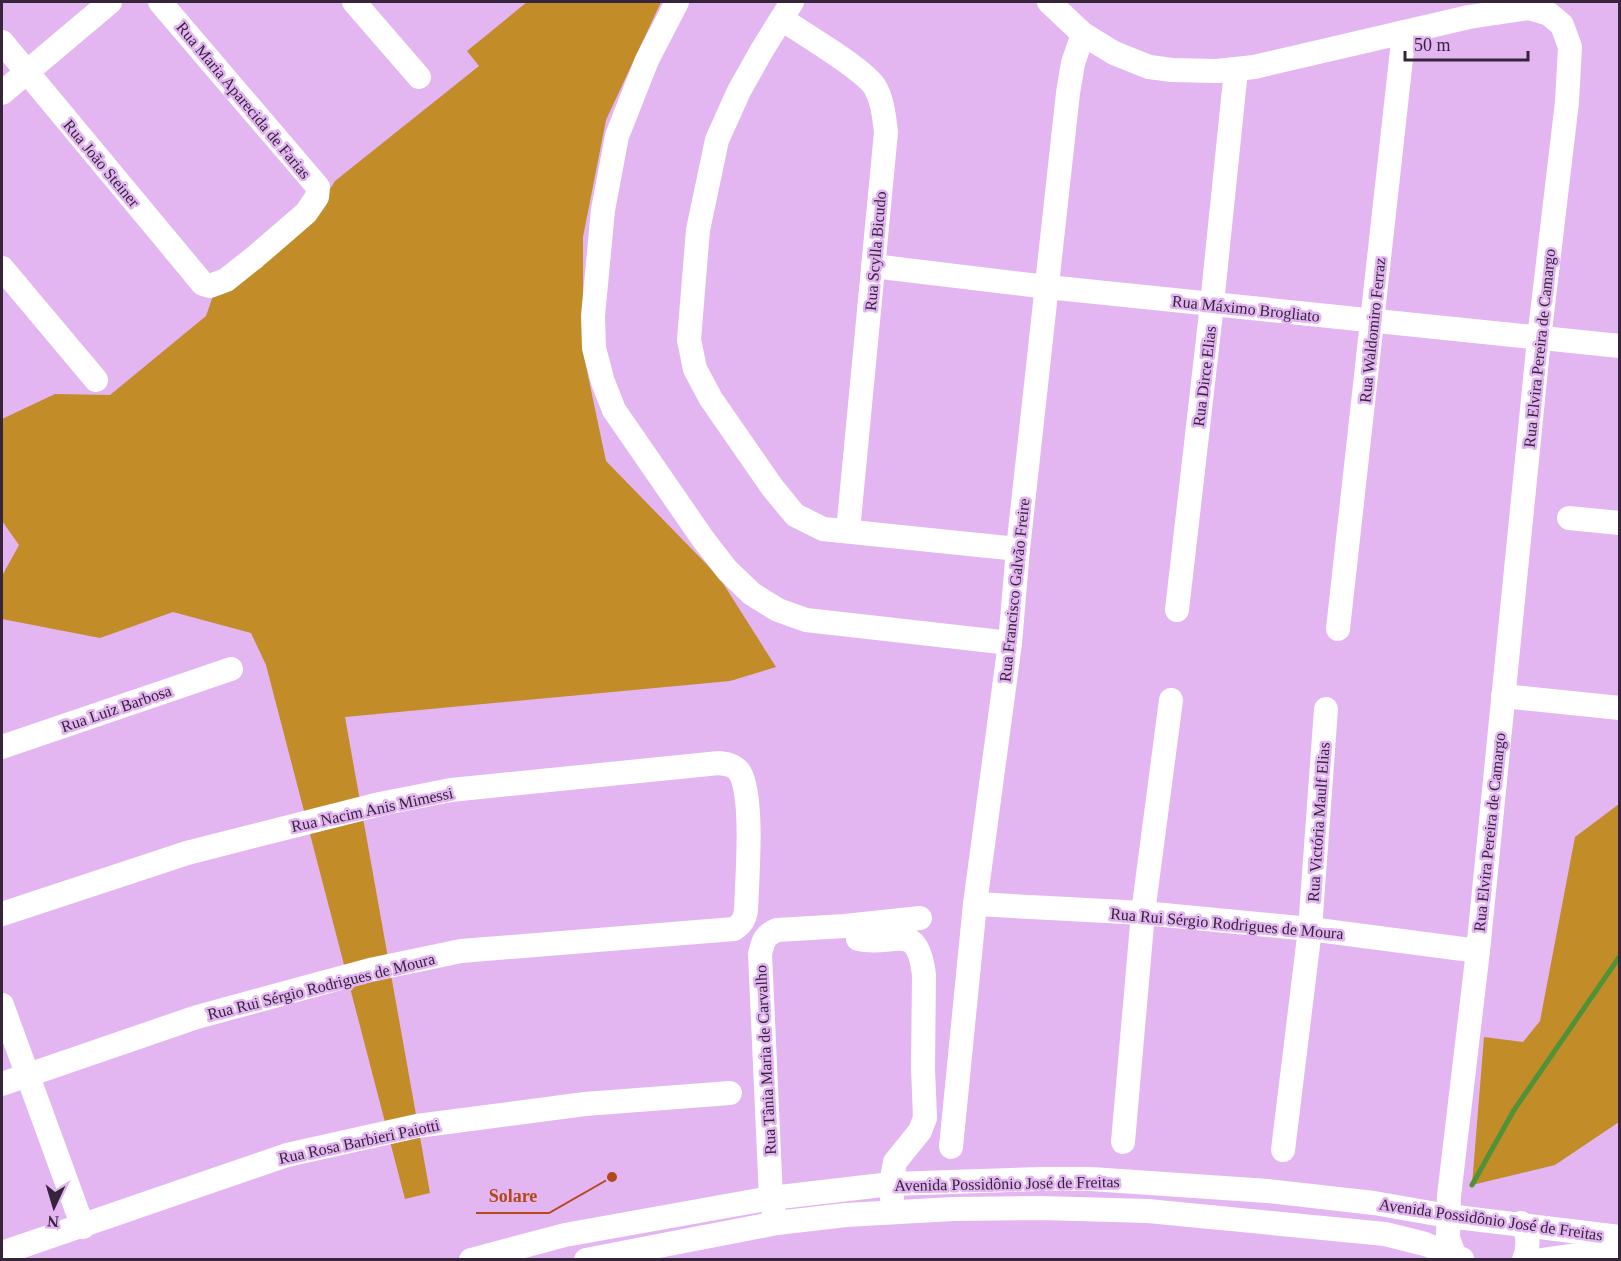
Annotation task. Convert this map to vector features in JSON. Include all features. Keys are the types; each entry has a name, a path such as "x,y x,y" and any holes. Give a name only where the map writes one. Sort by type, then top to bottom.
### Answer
{"street":[{"path":"2,93 110,2"},
{"name":"Rua Maria Aparecida de Farias","path":"160,2 318,187 317,197 306,213 255,257 226,280 210,286 203,284"},
{"path":"354,2 418,77"},
{"path":"677,2 647,60 617,136 603,210 593,316 594,348 603,382 614,410 727,570 752,594 778,610 806,620 1010,643"},
{"name":"Rua Elvira Pereira de Camargo","path":"1049,2 1083,34 1114,53 1149,67 1198,71 1236,70 1469,17 1529,8 1549,14 1562,25 1570,47 1567,102 1539,339 1478,951 1448,1216 1448,1239 1458,1258"},
{"path":"787,10 739,91 717,140 698,230 689,340 694,369 711,399 772,487 795,515 823,529 1018,549"},
{"name":"Rua Scylla Bicudo","path":"787,10 863,74 875,87 883,108 886,132 848,531"},
{"name":"Rua Waldomiro Ferraz","path":"1338,629 1404,32"},
{"name":"Rua Francisco Galvão Freire","path":"951,1147 975,904 1010,643 1018,549 1068,93 1073,63 1083,34"},
{"name":"Rua João Steiner","path":"2,42 203,284"},
{"name":"Rua Dirce Elias","path":"1177,610 1236,70"},
{"name":"Rua Máximo Brogliato","path":"873,266 1047,287 1620,346"},
{"path":"2,268 96,380"},
{"path":"1569,518 1620,523"},
{"name":"Rua Luiz Barbosa","path":"2,747 231,669"},
{"path":"1503,696 1620,708"},
{"path":"1123,1142 1143,913 1171,700"},
{"name":"Rua Victória Maulf Elias","path":"1283,1150 1310,929 1326,709"},
{"name":"Rua Nacim Anis Mimessi","path":"2,914 187,852 380,804 451,790 719,763 735,767 740,772 744,784 749,830 745,918 740,926 722,930"},
{"name":"Rua Rui Sérgio Rodrigues de Moura","path":"975,904 1143,913 1310,929 1478,951"},
{"name":"Rua Tânia Maria de Carvalho","path":"771,1198 760,954 763,940 768,934 777,930 920,918"},
{"path":"845,926 858,939 896,937 907,939 916,945 923,960 925,1118 920,1131 895,1162 891,1184 894,1212"},
{"name":"Rua Rui Sérgio Rodrigues de Moura","path":"2,1084 197,1017 382,968 461,951 722,930"},
{"path":"2,1005 83,1227"},
{"name":"Rua Rosa Barbieri Paiotti","path":"2,1253 287,1155 417,1126 585,1104 730,1093"},
{"name":"Avenida Possidônio José de Freitas","path":"471,1260 565,1235 771,1198 891,1184 1091,1179 1268,1191 1374,1203 1448,1216 1521,1223 1618,1239"},
{"path":"771,1198 777,1223"},
{"name":"Avenida Possidônio José de Freitas","path":"586,1260 777,1223 894,1212 1041,1208 1148,1211 1385,1234 1425,1244 1458,1258"},
{"path":"1521,1223 1527,1234 1528,1246 1524,1260"},
{"name":"Avenida Possidônio José de Freitas","path":"1543,1260 1578,1255 1618,1239"}],"shaded area":[{"path":"527,2 661,2 606,120 583,237 583,352 606,461 719,577 776,667 730,681 345,717 430,1193 405,1199 266,665 251,633 173,612 100,638 2,619 2,576 19,545 2,521 2,419 55,394 110,395 206,316 214,293 320,205 335,181 479,66 467,51"},
{"path":"1619,804 1619,1122 1555,1165 1472,1185 1484,1037 1523,1042 1540,1021 1575,837"}],"waterway":[{"path":"1472,1185 1514,1110 1620,956"}],"place":[{"name":"Solare","path":"612,1177"}]}
